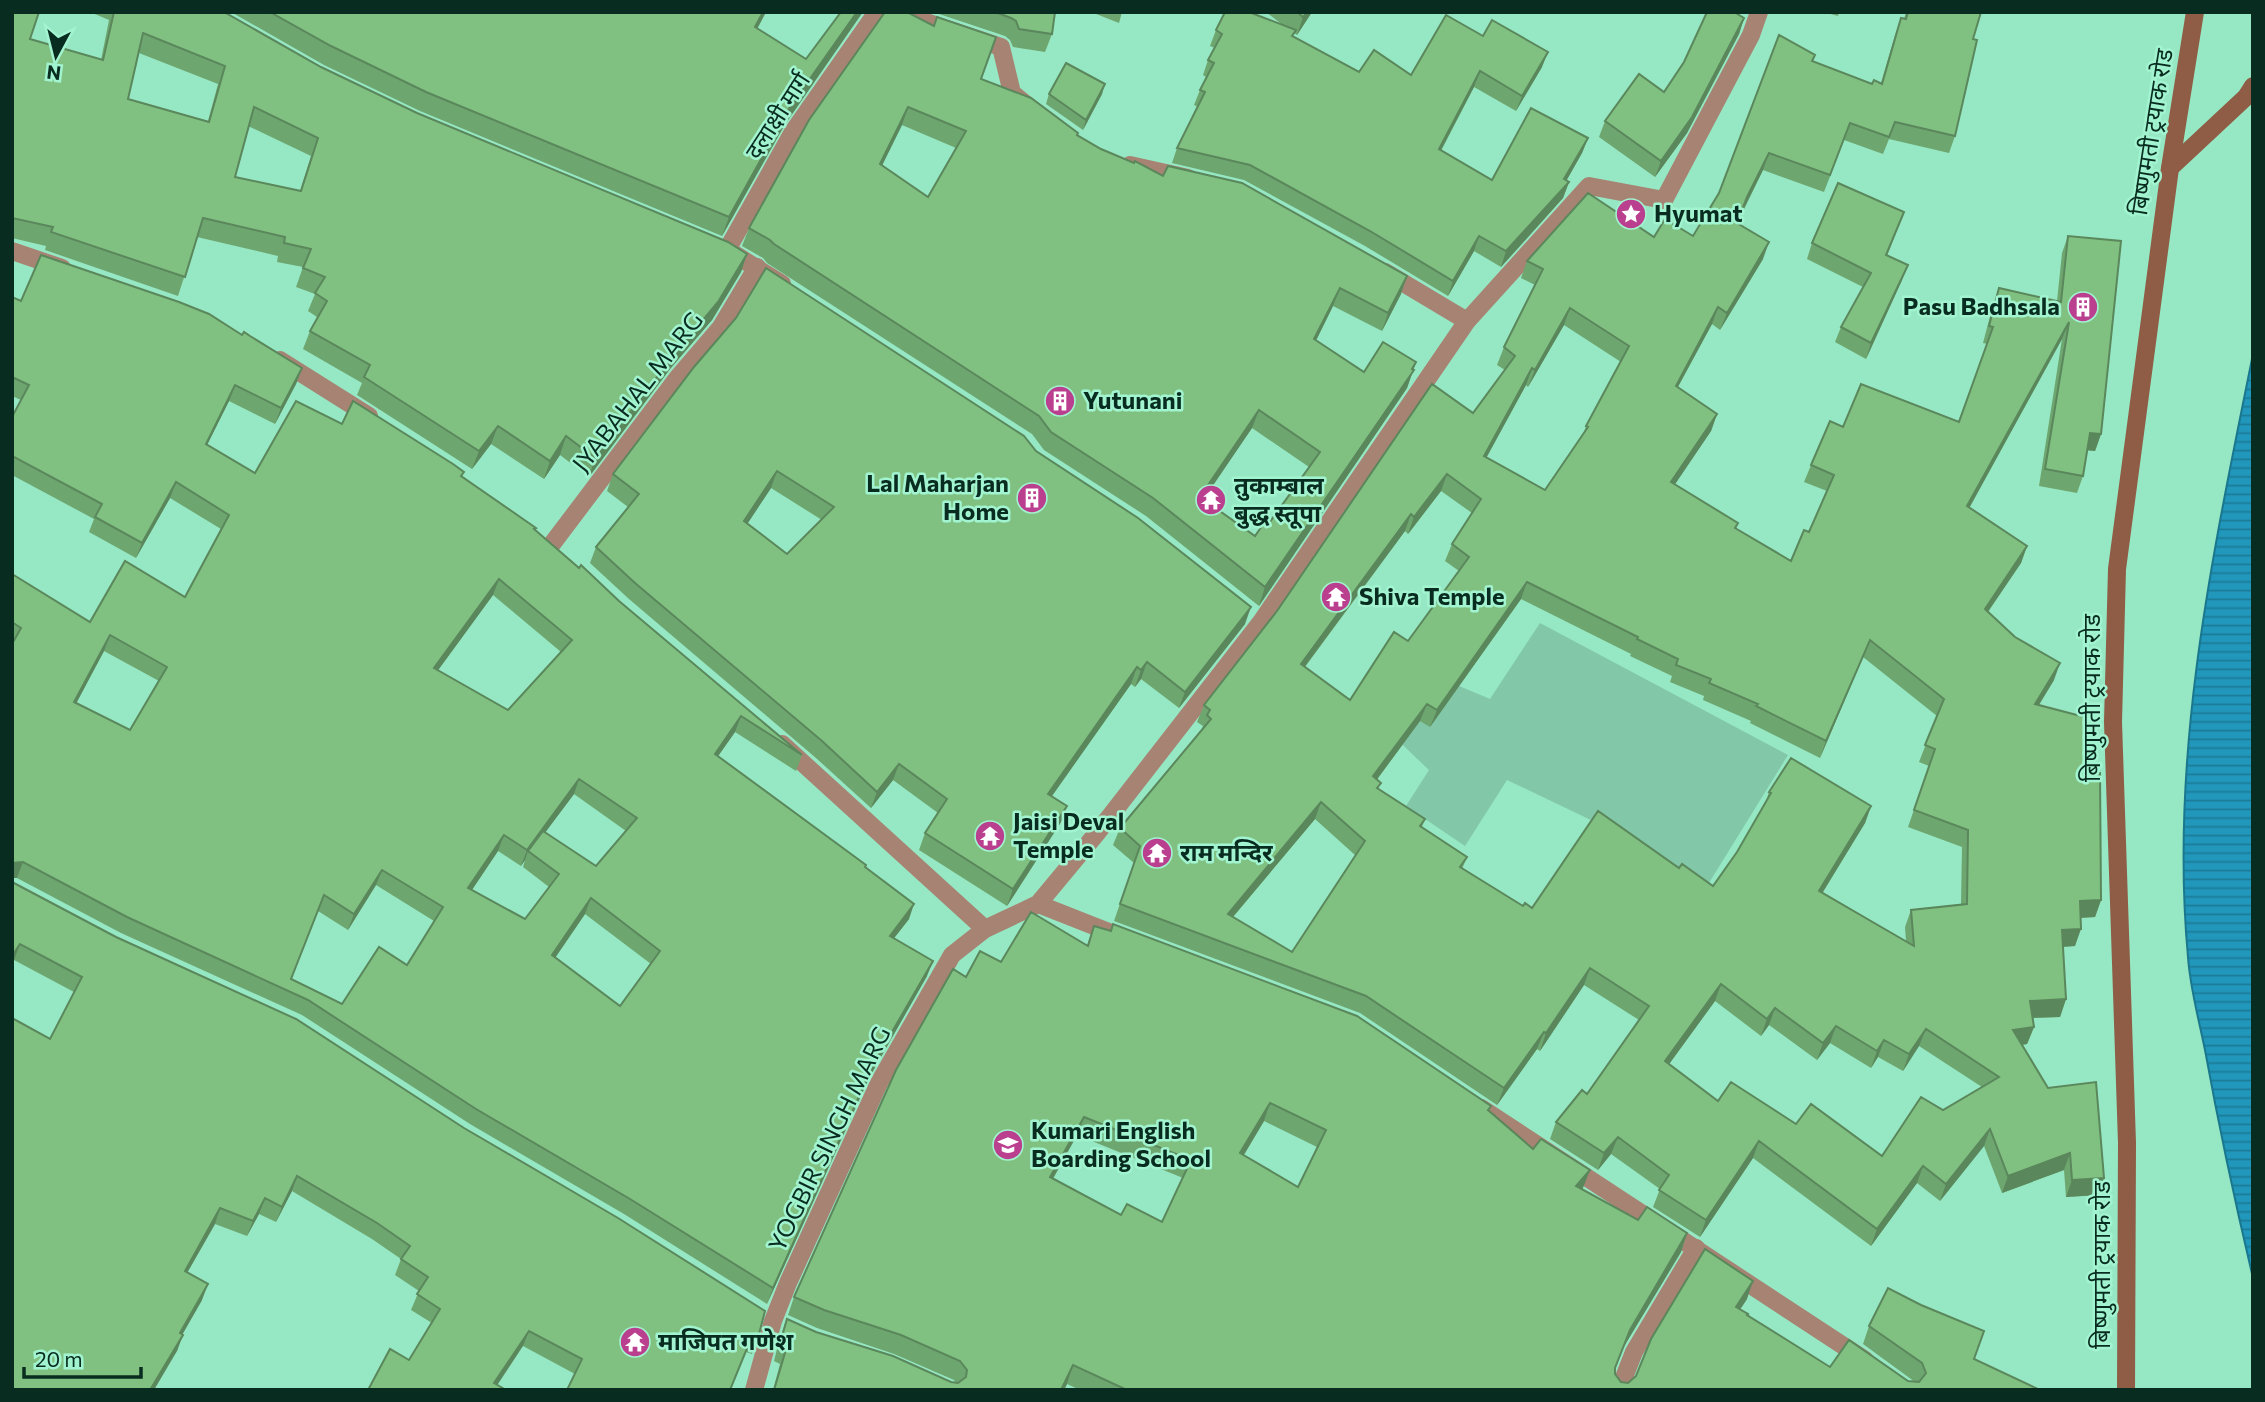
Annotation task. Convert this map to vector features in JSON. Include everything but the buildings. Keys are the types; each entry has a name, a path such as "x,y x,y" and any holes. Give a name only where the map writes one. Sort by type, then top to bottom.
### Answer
{"main road":[{"name":"बिष्णुमती ट्रयाक रोड","path":"2126,1390 2127,1143 2113,722 2117,569 2169,168 2195,12"},
{"path":"2169,168 2246,97 2253,86"}],"street":[{"name":"दलाक्षी मार्ग","path":"757,267 720,247 793,132 877,12"},
{"path":"896,12 1000,47 1012,93 1045,118"},
{"path":"1125,938 1038,904 1097,833 1261,622 1466,321 1589,186 1664,200 1751,35 1759,12"},
{"path":"1113,161 1202,182"},
{"path":"12,251 76,272"},
{"path":"1371,263 1466,321"},
{"path":"757,267 802,296"},
{"name":"JYABAHAL MARG","path":"552,545 678,376 721,327 757,267"},
{"path":"270,353 384,426"},
{"path":"1244,608 1261,622"},
{"path":"768,732 985,929"},
{"name":"YOGBIR SINGH MARG","path":"754,1390 768,1318 788,1283 879,1083 952,955 985,929 1038,904"},
{"path":"1471,1101 1877,1368"},
{"path":"1619,1390 1634,1352 1696,1248"},
{"path":"768,1318 793,1330"}],"green space":[{"path":"1540,623 1788,755 1704,891 1618,833 1507,780 1465,846 1406,806 1429,770 1385,728 1421,670 1490,699"}],"water":[{"path":"2253,354 2253,1278 2193,992 2188,957 2184,881 2185,805 2198,654 2223,503"}],"place":[{"name":"Hyumat","path":"1631,214"},
{"name":"Pasu Badhsala","path":"2083,307"},
{"name":"Yutunani","path":"1060,401"},
{"name":"Lal Maharjan Home","path":"1032,498"},
{"name":"तुकाम्बाल बुद्ध स्तूपा","path":"1211,500"},
{"name":"Shiva Temple","path":"1336,597"},
{"name":"Jaisi Deval Temple","path":"990,836"},
{"name":"राम मन्दिर","path":"1157,853"},
{"name":"Kumari English Boarding School","path":"1008,1145"},
{"name":"माजिपत गणेश","path":"635,1342"}]}
